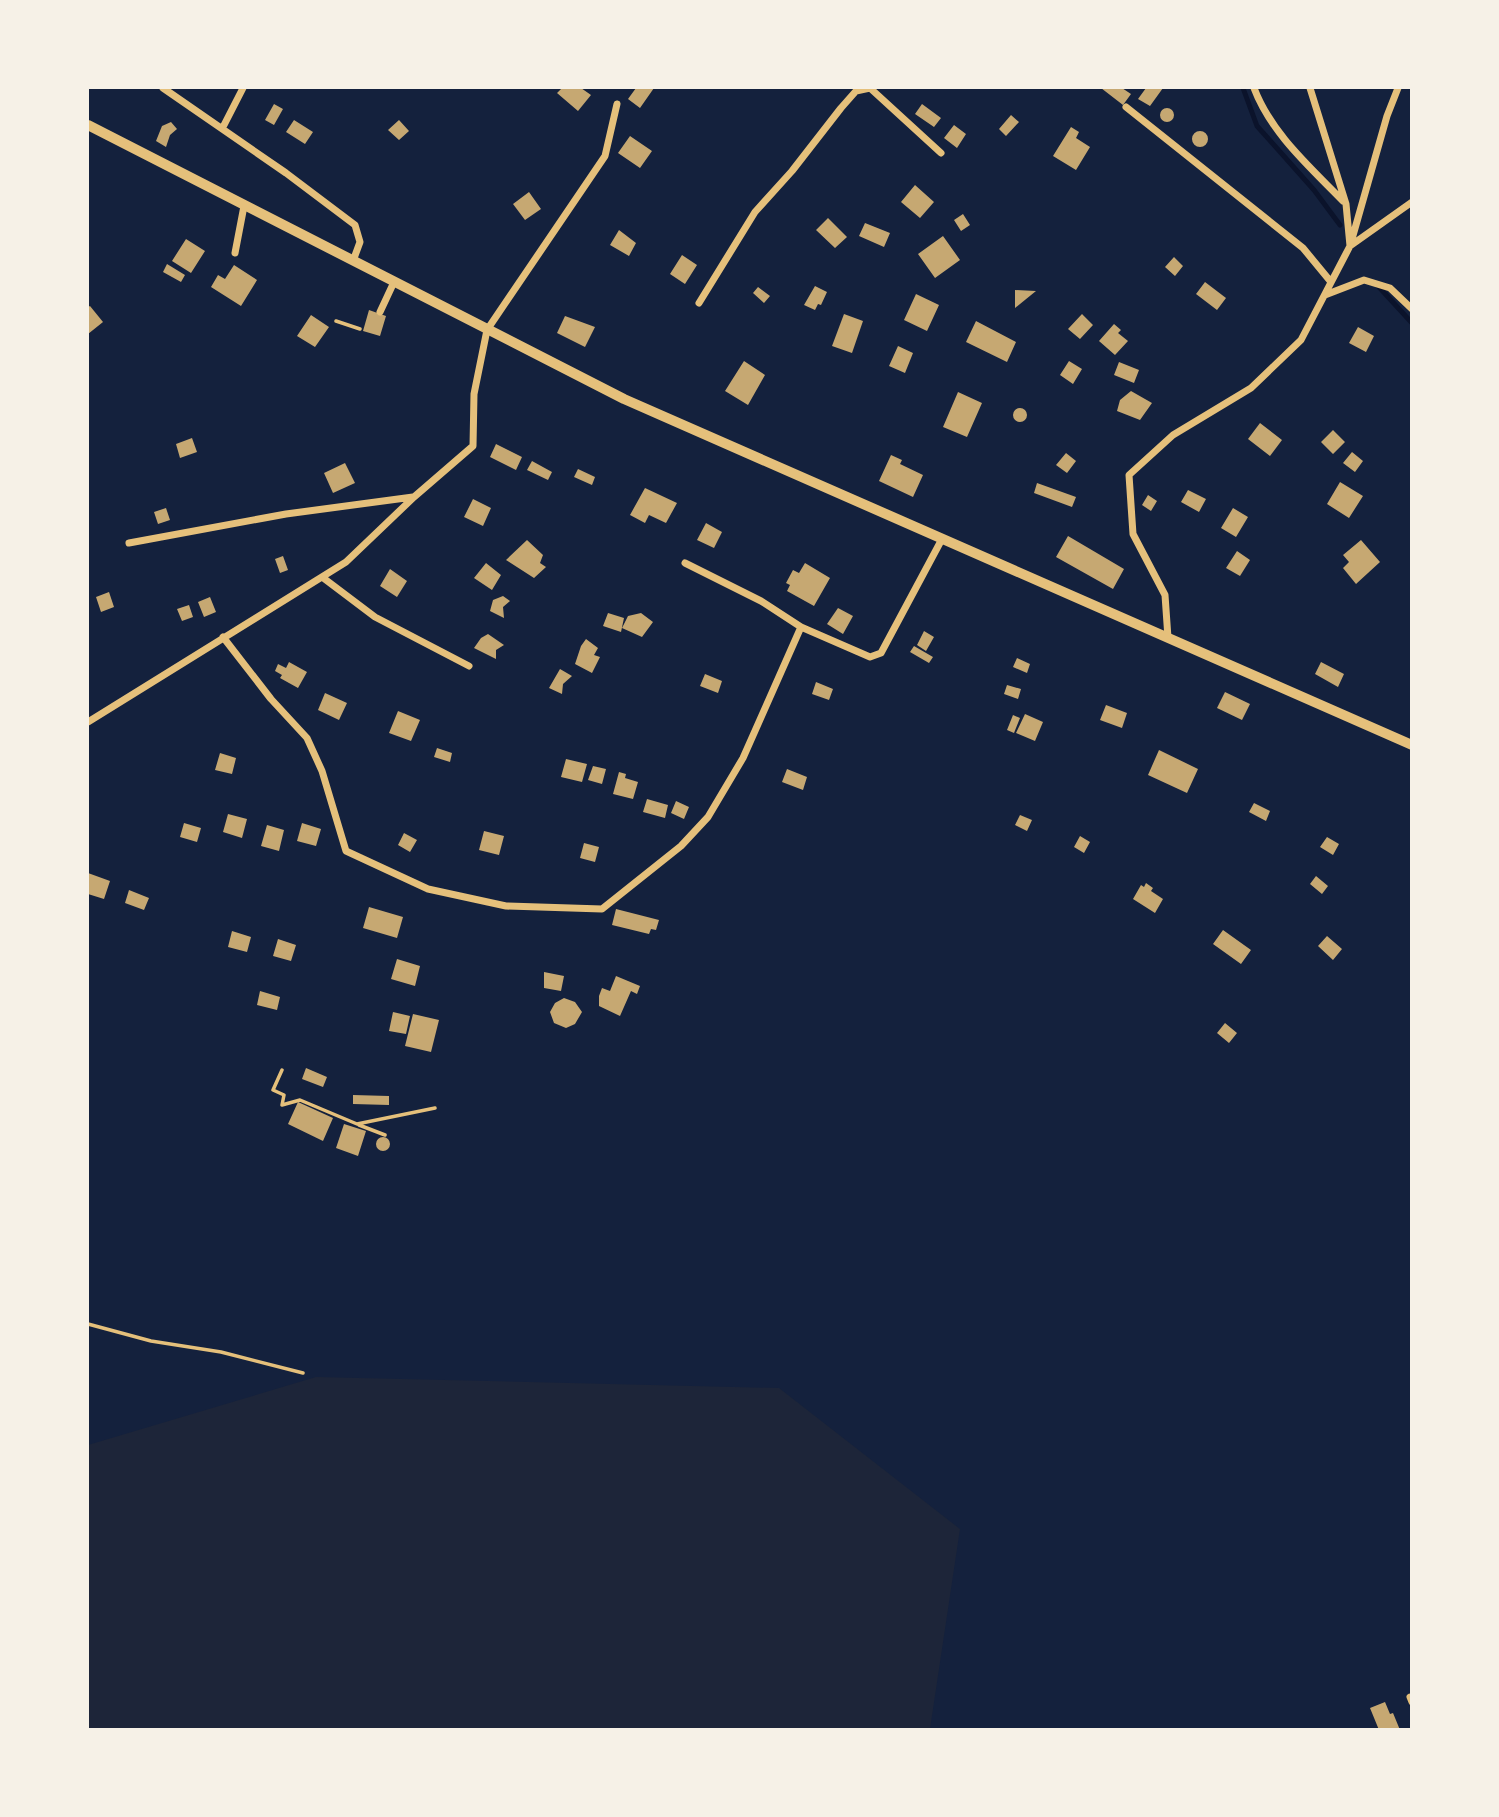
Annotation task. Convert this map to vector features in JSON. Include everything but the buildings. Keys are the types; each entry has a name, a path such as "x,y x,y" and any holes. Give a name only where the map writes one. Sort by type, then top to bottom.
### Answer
{"street":[{"path":"163,88 355,225 360,243 353,261"},
{"path":"222,129 243,88"},
{"path":"699,303 755,212 792,171 856,91 870,88 942,153"},
{"path":"1254,88 1280,135 1346,204"},
{"path":"1310,88 1346,204 1350,246"},
{"path":"1168,638 1165,595 1133,534 1129,475 1172,435 1251,388 1301,340 1350,246 1387,116 1398,88"},
{"path":"88,722 346,562 472,446 474,394 487,330 605,156 617,104"},
{"path":"1126,107 1303,248 1331,282"},
{"path":"88,125 624,399 1412,745"},
{"path":"1350,246 1412,202"},
{"path":"235,253 244,206"},
{"path":"1325,296 1364,280 1390,288 1412,309"},
{"path":"380,312 394,282"},
{"path":"129,543 286,514 414,497"},
{"path":"685,563 761,601 801,627 870,657 881,653 942,539"},
{"path":"322,577 375,617 469,666"},
{"path":"223,637 271,699 307,738 321,771 346,851 428,889 506,906 602,909 681,846 708,817 743,758 801,627"}],"path":[{"path":"336,321 360,329"},
{"path":"282,1070 273,1090 296,1101"},
{"path":"284,1095 282,1105 300,1100 385,1135"},
{"path":"357,1124 435,1108"},
{"path":"88,1324 151,1341 221,1352 303,1373"}],"shaded area":[{"path":"316,1377 779,1388 960,1529 930,1729 88,1729 88,1445"}],"waterway":[{"path":"1243,88 1257,126 1314,190 1340,225"},
{"path":"1378,286 1412,323"}]}
